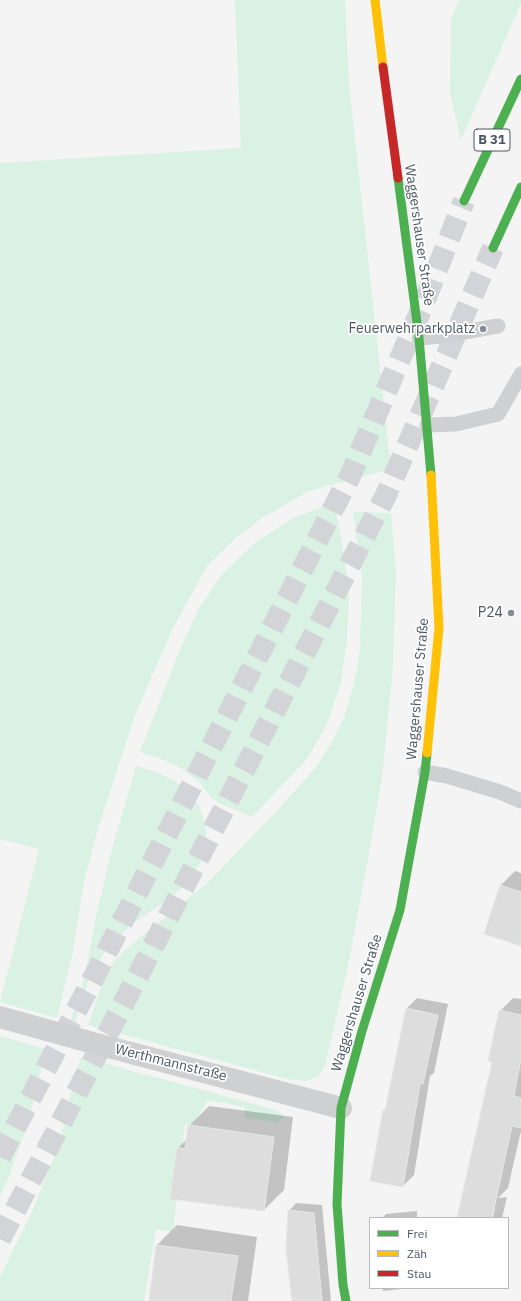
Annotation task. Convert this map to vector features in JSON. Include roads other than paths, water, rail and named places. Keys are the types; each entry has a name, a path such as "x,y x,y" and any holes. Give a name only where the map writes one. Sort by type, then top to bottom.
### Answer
{"main road":[{"name":"Waggershauser Straße","path":"346,1301 343,1285 337,1204 342,1108 362,1030 400,910 425,772 439,628 432,487 419,338 375,0"},
{"name":"B 31","path":"464,201 521,79"},
{"path":"493,248 521,187"}],"street":[{"name":"Werthmannstraße","path":"0,1016 93,1043 342,1108"}],"lane":[{"path":"419,338 442,336 498,326"},
{"path":"427,425 456,424 498,414 521,374"},
{"path":"425,772 447,776 500,792 521,801"}],"tunnel":[{"path":"0,1157 97,971 351,474 423,305 464,201"},
{"path":"0,1239 386,495 493,248"}],"place":[{"name":"Feuerwehrparkplatz","path":"483,329"},
{"name":"P24","path":"511,613"}]}
